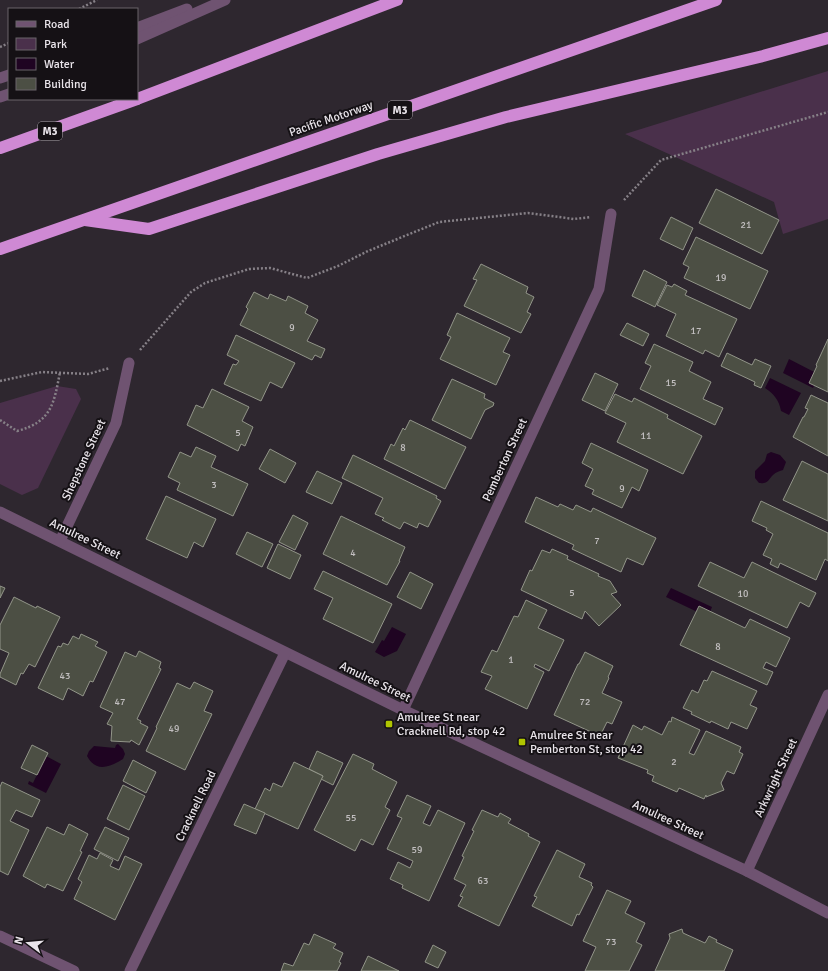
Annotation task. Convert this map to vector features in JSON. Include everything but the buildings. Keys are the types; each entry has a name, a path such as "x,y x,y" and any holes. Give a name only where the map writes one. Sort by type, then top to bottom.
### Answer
{"highway":[{"name":"M3","path":"138,99 397,0"},
{"name":"Pacific Motorway","path":"0,249 716,0"},
{"path":"85,220 149,229 378,154 499,119 828,38"},
{"name":"M3","path":"0,148 134,100"}],"street":[{"path":"138,28 212,0"},
{"path":"138,39 225,0"},
{"name":"Pemberton Street","path":"403,710 599,289 611,214"},
{"name":"Shepstone Street","path":"60,541 116,423 129,363"},
{"name":"Amulree Street","path":"0,512 285,653 747,871 828,913"},
{"name":"Cracknell Road","path":"130,971 285,653"},
{"name":"Arkwright Street","path":"747,871 828,695"},
{"path":"0,936 74,971"}],"path":[{"path":"81,8 97,0"},
{"path":"661,160 828,112"},
{"path":"0,381 42,372 88,374 129,363 191,292 205,283 249,269 270,268 306,278 338,266 368,251 440,222 528,213 574,219"},
{"path":"0,420 17,431 27,428 41,420 50,409 54,401 60,372"}],"green space":[{"path":"828,71 828,219 783,234 774,202 625,134"},
{"path":"57,386 76,389 81,399 38,488 22,495 0,484 0,403"}],"water":[{"path":"789,359 820,375 813,388 783,373"},
{"path":"770,378 801,393 789,415 781,411 776,398 765,388"},
{"path":"771,452 780,455 786,462 783,470 774,474 766,482 759,483 755,478 755,471 765,461 767,454"},
{"path":"671,588 712,607 708,617 666,597"},
{"path":"392,627 406,634 397,651 384,657 375,652 382,640 384,641"},
{"path":"118,744 123,749 125,754 123,759 108,766 99,767 95,765 87,756 89,751 94,746 115,748"},
{"path":"46,756 61,764 46,793 28,784 29,781 33,783"}],"place":[{"name":"Amulree St near Cracknell Rd, stop 42","path":"389,724"},
{"name":"Amulree St near Pemberton St, stop 42","path":"522,742"}]}
